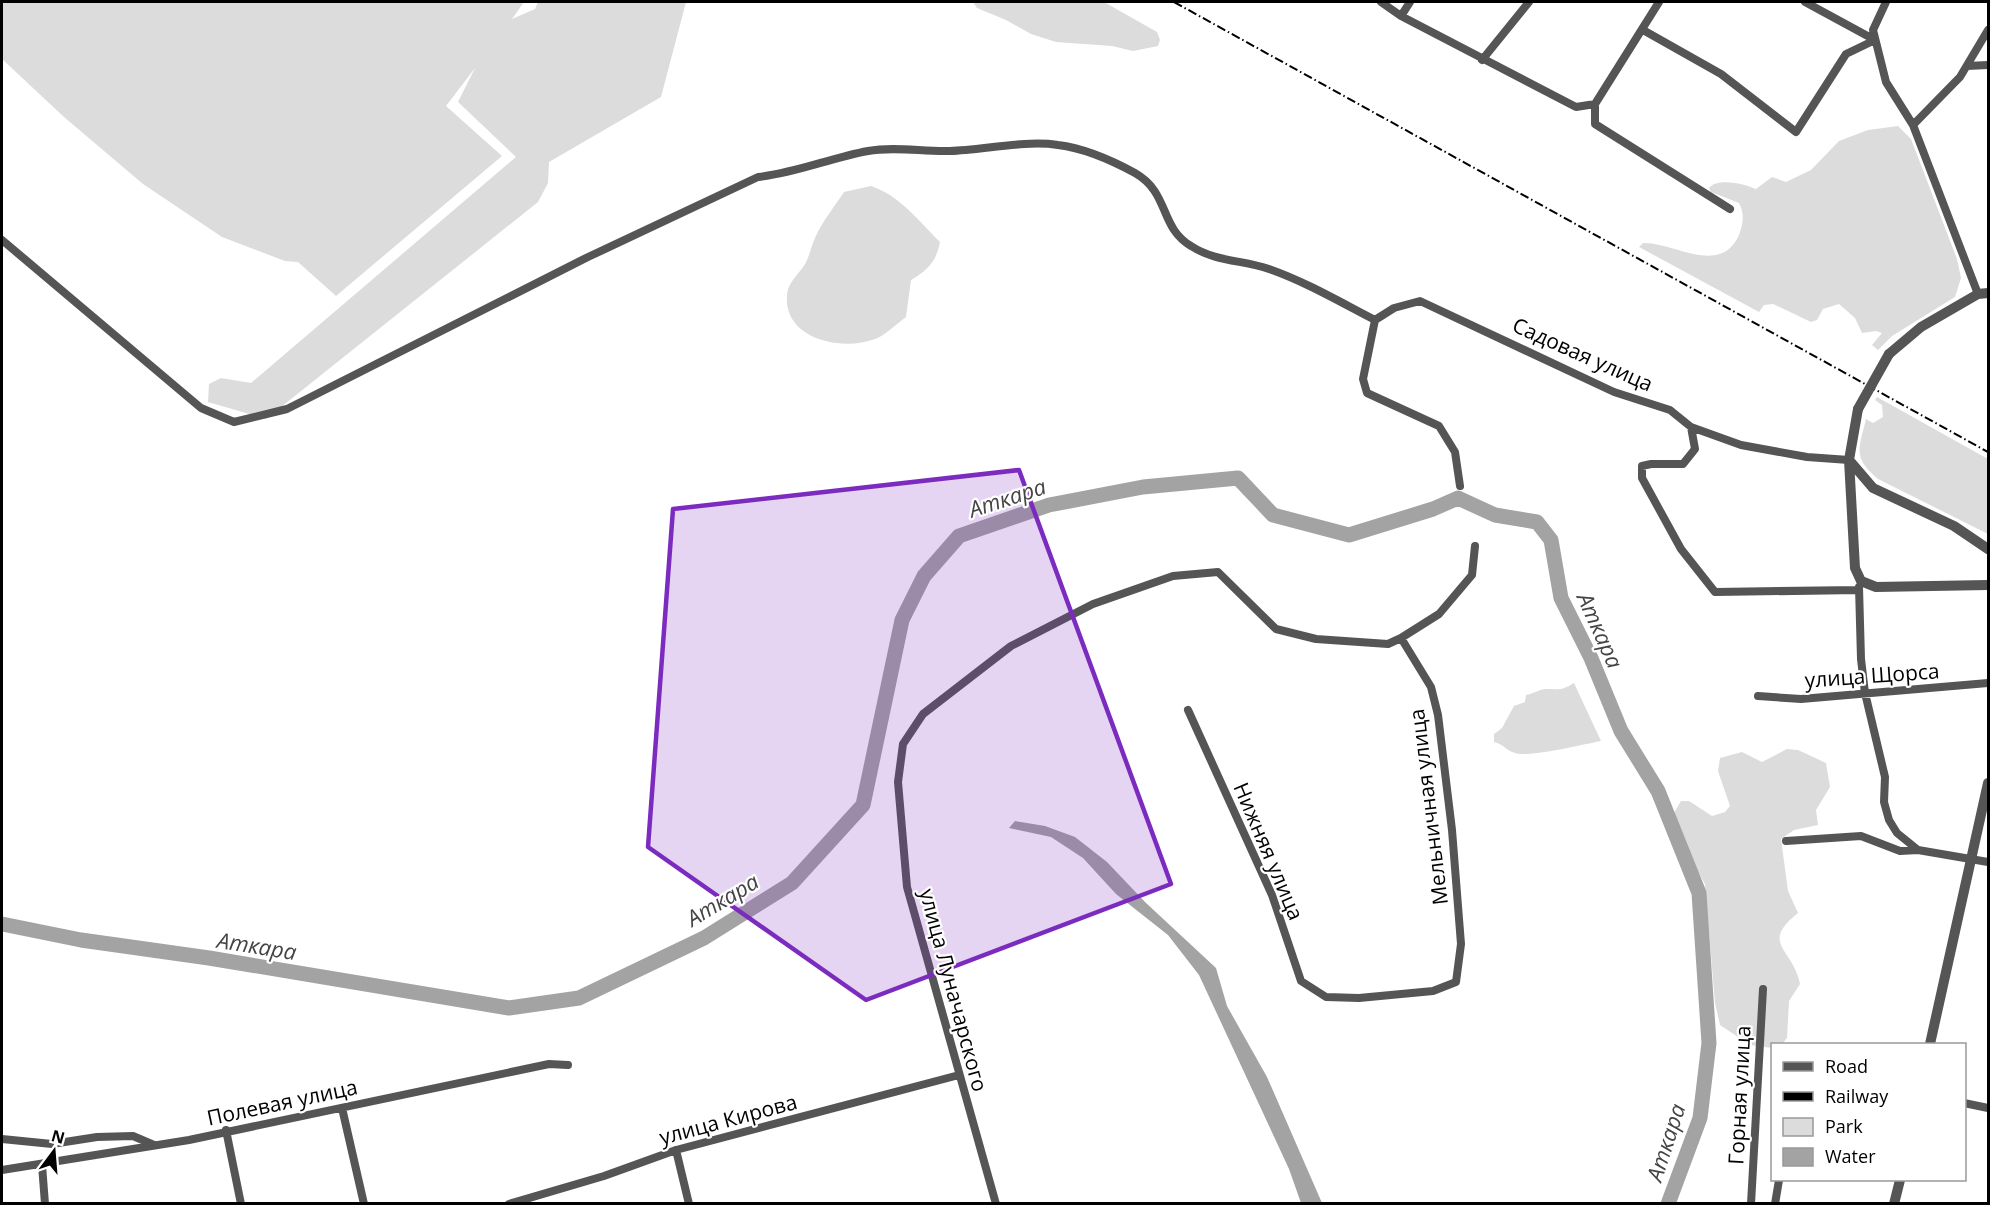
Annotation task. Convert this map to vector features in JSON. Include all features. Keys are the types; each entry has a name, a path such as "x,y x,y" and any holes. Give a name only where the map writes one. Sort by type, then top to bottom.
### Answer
{"street":[{"path":"1381,2 1401,16 1482,60 1576,107 1595,104"},
{"path":"1401,16 1410,2"},
{"path":"1482,60 1529,2"},
{"path":"1659,2 1595,104 1595,124 1730,209"},
{"path":"1804,2 1875,40"},
{"path":"1886,2 1876,20 1875,40 1886,82 1913,125 1983,294 1921,327 1889,354 1858,409 1849,460 1855,568 1860,585 1861,659 1865,693 1885,777 1884,802 1889,820 1897,833 1918,850"},
{"path":"1643,30 1721,74 1796,132 1846,54 1875,40"},
{"path":"1913,125 1960,77 1989,30"},
{"path":"1967,66 1989,65"},
{"path":"2,240 201,408 234,422 287,409 588,257 758,177 787,174 870,151 949,151 1058,145 1086,153 1135,173 1152,186 1162,200 1173,232 1190,246 1212,257 1262,266 1290,276 1375,320 1363,379 1368,393 1439,426 1455,452 1460,486"},
{"name":"Садовая улица","path":"1375,320 1394,308 1420,302 1614,392 1670,410 1691,427 1741,445 1807,457 1849,460"},
{"path":"1691,427 1695,449 1683,464 1642,466 1642,478 1681,549 1715,592 1860,585 1876,587 1989,585"},
{"path":"1849,460 1873,488 1954,526 1989,549"},
{"path":"1401,638 1439,614 1472,575 1475,546"},
{"name":"улица Луначарского","path":"996,1203 907,887 898,782 903,744 923,714 1011,646 1093,604 1173,576 1218,572 1276,629 1316,639 1388,644 1401,638"},
{"name":"Мельничная улица","path":"1326,997 1359,998 1433,991 1456,982 1461,944 1452,830 1438,715 1431,687 1401,638"},
{"name":"улица Щорса","path":"1758,696 1801,699 1989,683"},
{"name":"Нижняя улица","path":"1188,710 1272,895 1301,981 1326,997"},
{"path":"1930,1043 1989,783"},
{"path":"1785,841 1861,836 1900,851 1918,850 1989,862"},
{"name":"Горная улица","path":"1751,1203 1763,989"},
{"name":"Полевая улица","path":"2,1170 156,1145 549,1064 568,1065"},
{"name":"улица Кирова","path":"509,1203 604,1176 676,1150 959,1075"},
{"path":"1966,1103 1989,1108"},
{"path":"342,1108 364,1203"},
{"path":"226,1130 241,1203"},
{"path":"2,1140 52,1144 97,1137 133,1136 156,1145"},
{"path":"676,1150 689,1203"},
{"path":"42,1165 45,1203"},
{"path":"1775,1203 1779,1181"},
{"path":"1894,1203 1900,1181"}],"highlighted area":[{"path":"1019,470 1171,884 866,1000 648,847 673,509"}],"green space":[{"path":"2,2 524,2 512,19 535,9 538,2 686,2 661,97 549,162 548,183 538,202 266,419 208,402 209,384 221,378 251,383 516,157 458,102 475,68 446,106 502,156 336,296 298,262 285,261 222,237 143,184 64,117 2,59"},
{"path":"973,2 1104,2 1157,32 1160,40 1158,46 1133,51 1112,46 1056,42 1031,34 977,8"},
{"path":"1898,126 1911,139 1957,259 1961,278 1955,297 1892,336 1878,350 1872,345 1882,333 1876,331 1862,333 1855,318 1839,304 1823,309 1817,320 1811,322 1773,304 1764,305 1759,312 1639,247 1643,243 1655,244 1708,256 1720,254 1731,247 1739,235 1743,215 1739,203 1711,192 1709,188 1713,185 1732,182 1756,189 1772,177 1786,182 1811,170 1839,141 1868,130"},
{"path":"871,186 900,202 940,242 936,255 927,269 911,280 906,317 885,333 859,343 844,344 816,338 803,331 794,322 788,310 788,290 805,264 821,226 844,192"},
{"path":"1877,397 1988,459 1988,534 1878,479 1864,465 1860,445 1866,419 1873,423 1883,417 1882,405 1875,400"},
{"path":"1574,683 1601,741 1522,754 1512,752 1494,742 1494,734 1502,728 1514,706 1525,702 1526,695 1544,689 1563,688"},
{"path":"1787,749 1798,750 1826,763 1830,787 1816,810 1818,825 1794,830 1781,839 1788,891 1798,913 1781,932 1780,940 1800,984 1789,1001 1787,1038 1783,1043 1771,1043 1771,1048 1750,1045 1720,1025 1715,1003 1705,884 1679,838 1674,813 1681,801 1689,801 1712,816 1725,812 1730,806 1718,771 1720,758 1742,752 1762,762"}],"water":[{"path":"1015,821 1045,826 1075,837 1107,862 1145,902 1216,968 1227,1006 1267,1077 1322,1203 1301,1203 1289,1169 1199,975 1168,935 1116,894 1083,858 1051,837 1009,828"}],"waterway":[{"name":"Аткара","path":"2,924 81,940 209,958 509,1008 579,998 704,938 792,883 863,805 902,620 924,576 959,536 1049,505 1143,487 1238,478 1273,515 1349,535 1433,509 1458,498 1495,515 1537,522 1551,540 1561,598 1591,658 1621,731 1658,791 1699,893 1709,1043 1700,1118 1668,1204"}],"railway":[{"path":"1174,2 1988,452"}]}
